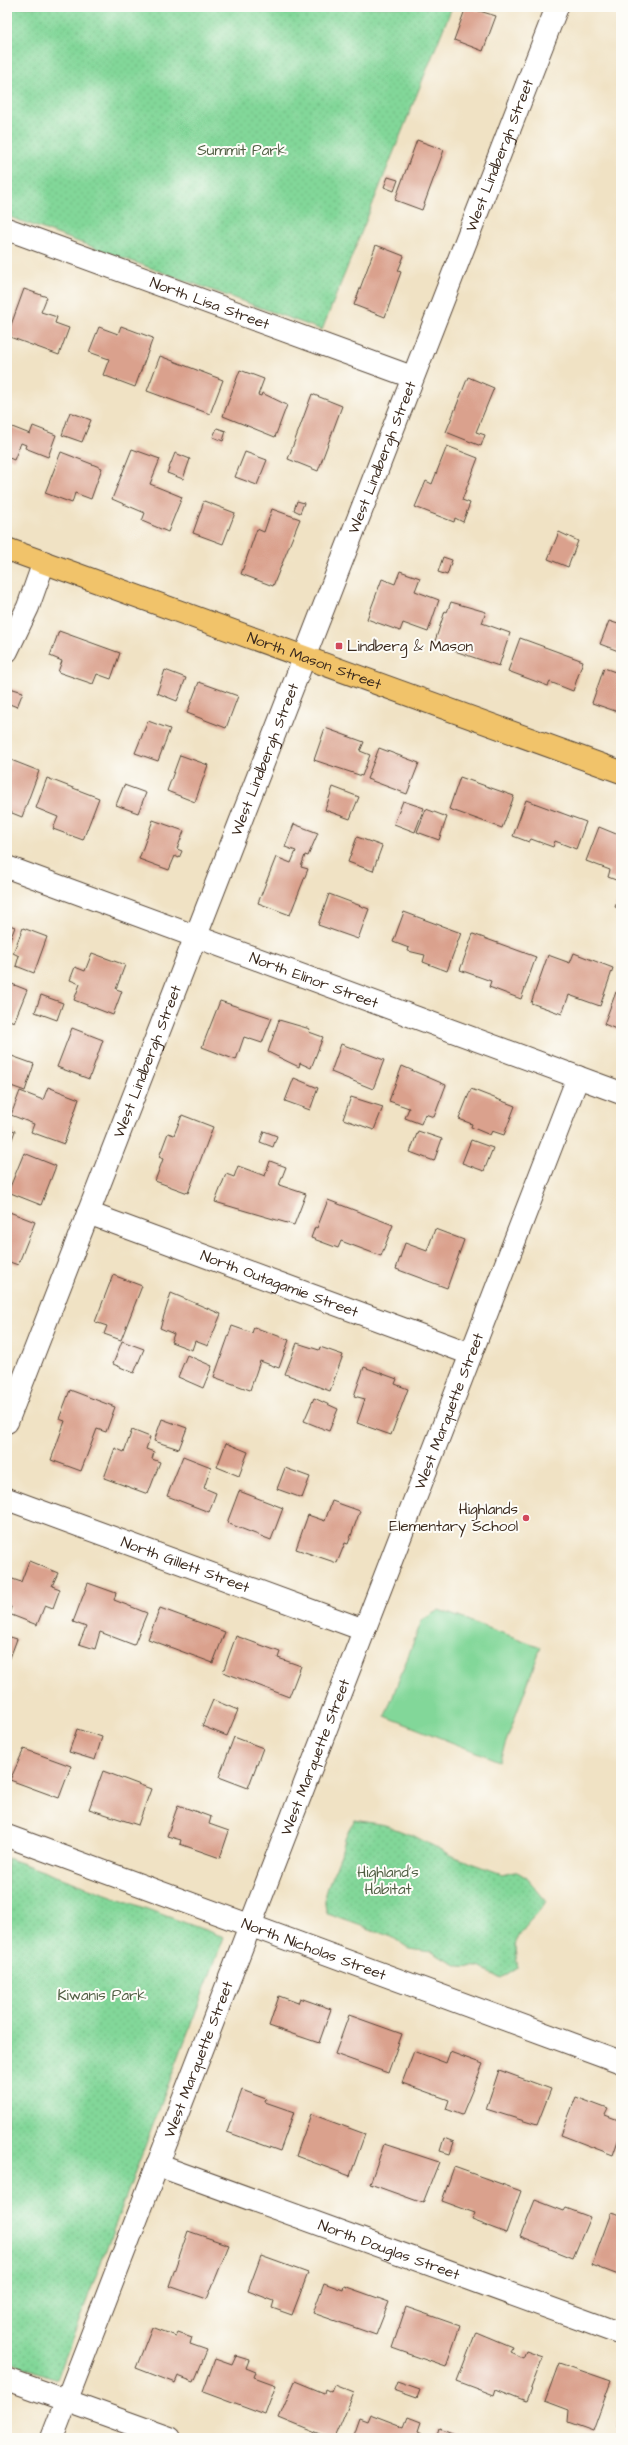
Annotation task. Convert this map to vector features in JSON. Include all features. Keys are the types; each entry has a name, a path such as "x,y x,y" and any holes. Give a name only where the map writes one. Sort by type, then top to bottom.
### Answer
{"main road":[{"name":"North Mason Street","path":"7,549 621,772"}],"street":[{"name":"West Lindbergh Street","path":"7,1422 194,936 557,7"},
{"name":"North Lisa Street","path":"7,229 412,377"},
{"path":"7,651 28,608 44,562"},
{"name":"North Elinor Street","path":"7,867 621,1093"},
{"name":"West Marquette Street","path":"52,2438 578,1077"},
{"name":"North Outagamie Street","path":"88,1213 471,1354"},
{"name":"North Gillett Street","path":"7,1499 364,1630"},
{"name":"North Nicholas Street","path":"7,1836 621,2062"},
{"name":"North Douglas Street","path":"157,2165 621,2334"},
{"path":"7,2379 170,2438"}],"green space":[{"name":"Summit Park","path":"14,7 452,7 322,330 7,216 7,24"},
{"path":"439,1610 541,1647 499,1761 385,1716 422,1620"},
{"name":"Highland's Habitat","path":"355,1820 385,1825 416,1837 455,1857 502,1874 514,1871 527,1878 546,1901 518,1937 515,1948 518,1968 501,1979 479,1967 458,1966 431,1952 410,1949 392,1937 328,1914 325,1907 325,1900 328,1885 338,1863 347,1833"},
{"name":"Kiwanis Park","path":"7,1858 224,1937 57,2379 7,2361"}],"building":[{"path":"466,7 496,16 483,51 454,40"},
{"path":"417,140 444,150 422,210 395,200"},
{"path":"388,177 398,180 394,191 384,187"},
{"path":"376,245 404,256 398,271 401,272 385,317 354,305"},
{"path":"24,289 47,297 41,312 57,317 55,323 69,328 59,355 7,336"},
{"path":"121,326 153,338 135,387 103,375 109,359 89,352 99,327 118,334"},
{"path":"160,356 223,380 210,414 147,391"},
{"path":"240,370 264,379 258,395 261,396 262,393 287,405 275,437 223,416"},
{"path":"468,377 494,388 476,432 485,435 481,446 446,432"},
{"path":"312,394 342,406 318,471 288,459"},
{"path":"70,412 91,420 82,442 62,435"},
{"path":"7,425 30,434 33,426 56,435 48,457 25,448 26,445 21,443 14,460 7,457"},
{"path":"217,428 226,431 223,441 213,437"},
{"path":"447,446 478,458 462,500 470,503 463,522 455,518 454,522 415,507 426,481 432,484"},
{"path":"132,449 160,459 150,484 182,497 168,532 142,521 145,513 112,499"},
{"path":"61,452 102,468 91,499 75,493 72,503 45,493"},
{"path":"245,452 267,460 257,485 235,477"},
{"path":"175,453 190,459 183,479 167,473"},
{"path":"204,501 235,513 223,544 193,533"},
{"path":"297,501 304,503 300,513 294,510"},
{"path":"272,509 300,519 273,586 241,574 257,529 264,532"},
{"path":"559,532 578,541 568,567 548,559"},
{"path":"443,557 452,560 447,575 438,572"},
{"path":"400,571 420,578 415,591 439,600 428,632 403,623 400,631 367,619 382,579 395,584"},
{"path":"451,602 486,612 482,623 510,633 499,666 434,644 445,611 447,612"},
{"path":"609,621 621,625 621,652 600,644"},
{"path":"59,631 120,653 111,679 97,674 93,684 58,672 62,661 50,656"},
{"path":"520,638 583,661 573,691 550,682 548,686 508,671"},
{"path":"604,668 621,674 621,713 592,703"},
{"path":"165,670 186,678 177,701 157,693"},
{"path":"199,682 238,696 226,728 187,713"},
{"path":"10,688 23,692 17,707 7,703"},
{"path":"148,721 170,729 158,761 135,753"},
{"path":"325,728 364,742 360,751 370,755 362,776 314,760"},
{"path":"379,748 419,763 407,794 367,779"},
{"path":"180,755 208,765 195,802 167,791"},
{"path":"11,760 39,771 22,817 7,811 7,770"},
{"path":"460,777 514,796 502,828 449,809"},
{"path":"47,778 99,798 83,840 53,829 58,817 36,808"},
{"path":"124,785 146,793 138,813 116,805"},
{"path":"333,787 359,797 350,819 325,810"},
{"path":"526,800 586,822 576,849 555,841 553,847 531,839 529,842 513,836"},
{"path":"403,801 424,808 415,832 394,824"},
{"path":"426,809 447,817 439,840 417,832"},
{"path":"153,820 184,831 177,849 182,851 179,858 175,856 169,870 139,859"},
{"path":"294,824 318,833 308,856 305,855 301,867 308,869 290,915 258,903 276,857 291,863 296,851 285,847"},
{"path":"599,827 621,836 621,882 608,877 610,870 586,861"},
{"path":"357,837 382,846 373,871 348,862"},
{"path":"621,892 621,909 615,907"},
{"path":"329,894 369,909 358,939 318,925"},
{"path":"404,912 461,933 447,971 423,962 425,955 408,951 409,948 393,942"},
{"path":"7,924 15,927 7,948"},
{"path":"23,928 47,937 34,973 16,966 19,956 13,953"},
{"path":"473,934 536,957 521,999 489,987 491,981 460,970"},
{"path":"92,953 125,965 116,989 122,991 113,1015 74,1000 80,984 70,980 75,967 85,971"},
{"path":"574,953 613,968 600,1006 569,995 562,1014 531,1003 548,955 570,963"},
{"path":"7,982 27,990 14,1022 7,1019"},
{"path":"616,992 621,994 621,1031 604,1024"},
{"path":"41,995 63,1003 57,1020 35,1012"},
{"path":"220,1001 272,1018 262,1043 244,1037 236,1060 202,1047"},
{"path":"279,1020 310,1029 309,1032 323,1037 311,1068 300,1063 299,1067 268,1052"},
{"path":"72,1028 103,1040 89,1079 57,1067"},
{"path":"341,1044 384,1060 373,1089 331,1072"},
{"path":"9,1055 34,1064 25,1091 11,1086 9,1092 7,1091 7,1061"},
{"path":"402,1066 446,1085 434,1117 425,1114 421,1124 405,1118 409,1108 389,1101"},
{"path":"294,1078 318,1088 310,1110 285,1101"},
{"path":"48,1087 79,1099 64,1144 31,1132 34,1124 11,1115 20,1091 43,1100"},
{"path":"471,1089 515,1106 504,1135 492,1131 490,1135 471,1127 472,1124 459,1119"},
{"path":"351,1097 383,1107 374,1130 343,1119"},
{"path":"182,1115 213,1127 188,1193 155,1181 163,1159 159,1157 168,1133 174,1135"},
{"path":"7,1128 15,1131 7,1153"},
{"path":"264,1131 277,1136 273,1147 260,1142"},
{"path":"418,1131 442,1139 434,1161 410,1152"},
{"path":"471,1140 493,1148 484,1171 462,1163"},
{"path":"24,1153 56,1166 41,1205 8,1192"},
{"path":"270,1161 286,1167 279,1185 306,1194 294,1225 215,1202 226,1174 234,1177 238,1166 265,1176"},
{"path":"328,1200 393,1225 381,1256 341,1241 338,1248 311,1238 315,1227 317,1228"},
{"path":"7,1211 35,1222 18,1265 7,1261"},
{"path":"435,1229 464,1240 447,1288 396,1269 405,1243 427,1251"},
{"path":"113,1275 142,1286 121,1340 104,1334 107,1326 95,1322"},
{"path":"7,1282 10,1283 7,1290"},
{"path":"171,1293 221,1314 208,1346 195,1341 192,1350 171,1342 174,1334 160,1328"},
{"path":"232,1326 252,1333 254,1327 289,1340 279,1368 260,1361 250,1390 214,1377"},
{"path":"122,1341 144,1349 134,1373 113,1364"},
{"path":"297,1343 319,1350 320,1347 343,1355 330,1391 285,1374"},
{"path":"187,1355 212,1366 203,1388 178,1377"},
{"path":"364,1367 397,1379 395,1384 408,1389 391,1435 357,1423 365,1399 354,1396"},
{"path":"70,1390 115,1407 106,1432 97,1429 81,1471 51,1460 65,1421 59,1419"},
{"path":"314,1398 338,1409 329,1431 304,1421"},
{"path":"162,1419 187,1428 179,1449 154,1441"},
{"path":"132,1430 150,1437 146,1449 154,1452 152,1459 160,1462 148,1494 104,1478 115,1448 124,1452"},
{"path":"226,1443 248,1452 239,1476 217,1467"},
{"path":"183,1456 211,1467 204,1488 216,1493 209,1512 167,1496"},
{"path":"285,1468 310,1477 302,1498 277,1489"},
{"path":"239,1491 283,1508 271,1540 227,1523"},
{"path":"332,1501 360,1511 348,1544 345,1543 337,1563 296,1549 308,1515 325,1521"},
{"path":"29,1561 58,1573 52,1586 60,1589 53,1608 45,1605 37,1625 9,1614 11,1607 7,1605 7,1577 21,1582"},
{"path":"88,1583 116,1593 114,1600 147,1613 134,1645 100,1632 95,1649 79,1644 86,1627 73,1622"},
{"path":"160,1608 225,1632 213,1663 148,1639"},
{"path":"7,1636 17,1639 7,1666"},
{"path":"236,1636 280,1652 278,1658 301,1666 289,1697 223,1672"},
{"path":"213,1700 238,1710 227,1736 202,1726"},
{"path":"77,1729 102,1737 95,1760 69,1752"},
{"path":"234,1737 263,1748 248,1788 219,1777"},
{"path":"24,1749 71,1766 59,1798 10,1780"},
{"path":"103,1771 151,1789 138,1825 89,1809"},
{"path":"178,1805 211,1817 209,1824 229,1831 220,1858 180,1844 181,1840 167,1836"},
{"path":"279,1996 298,2003 300,1998 331,2009 319,2043 269,2026"},
{"path":"349,2015 402,2034 388,2073 335,2054"},
{"path":"414,2051 446,2063 450,2052 483,2064 462,2115 446,2109 449,2100 402,2083"},
{"path":"499,2070 551,2089 537,2125 486,2109"},
{"path":"242,2090 266,2099 265,2102 294,2112 280,2151 227,2132"},
{"path":"576,2097 608,2109 605,2115 621,2121 621,2132 613,2155 561,2135"},
{"path":"311,2114 365,2134 350,2176 296,2156"},
{"path":"444,2138 454,2142 450,2154 440,2151"},
{"path":"384,2144 439,2162 423,2203 370,2184"},
{"path":"454,2167 521,2191 506,2233 472,2220 475,2213 442,2201"},
{"path":"535,2200 564,2211 566,2208 590,2217 573,2258 520,2237"},
{"path":"611,2213 621,2216 621,2276 592,2265"},
{"path":"188,2231 229,2245 207,2299 169,2286"},
{"path":"261,2256 308,2273 292,2315 272,2308 274,2301 248,2291"},
{"path":"324,2283 343,2290 344,2286 389,2302 376,2335 313,2313"},
{"path":"406,2307 460,2326 446,2367 392,2348"},
{"path":"152,2327 176,2336 178,2332 192,2337 190,2344 207,2350 194,2382 178,2376 175,2383 136,2368"},
{"path":"476,2332 512,2347 510,2352 523,2358 526,2351 543,2357 526,2401 496,2389 494,2395 457,2381"},
{"path":"236,2356 249,2360 246,2368 256,2372 254,2377 276,2385 265,2415 203,2392 215,2359 232,2365"},
{"path":"559,2363 611,2381 593,2431 568,2422 569,2410 545,2401"},
{"path":"295,2381 324,2393 325,2389 331,2392 334,2385 354,2393 335,2438 328,2438 279,2418"},
{"path":"397,2382 420,2390 417,2398 394,2390"},
{"path":"621,2413 621,2428 616,2426"},
{"path":"370,2414 404,2427 408,2417 421,2422 418,2431 422,2433 420,2438 352,2438 359,2418 367,2421"},
{"path":"439,2428 466,2438 436,2438"}],"place":[{"name":"Lindberg & Mason","path":"339,646"},
{"name":"Highlands Elementary School","path":"526,1518"}]}
